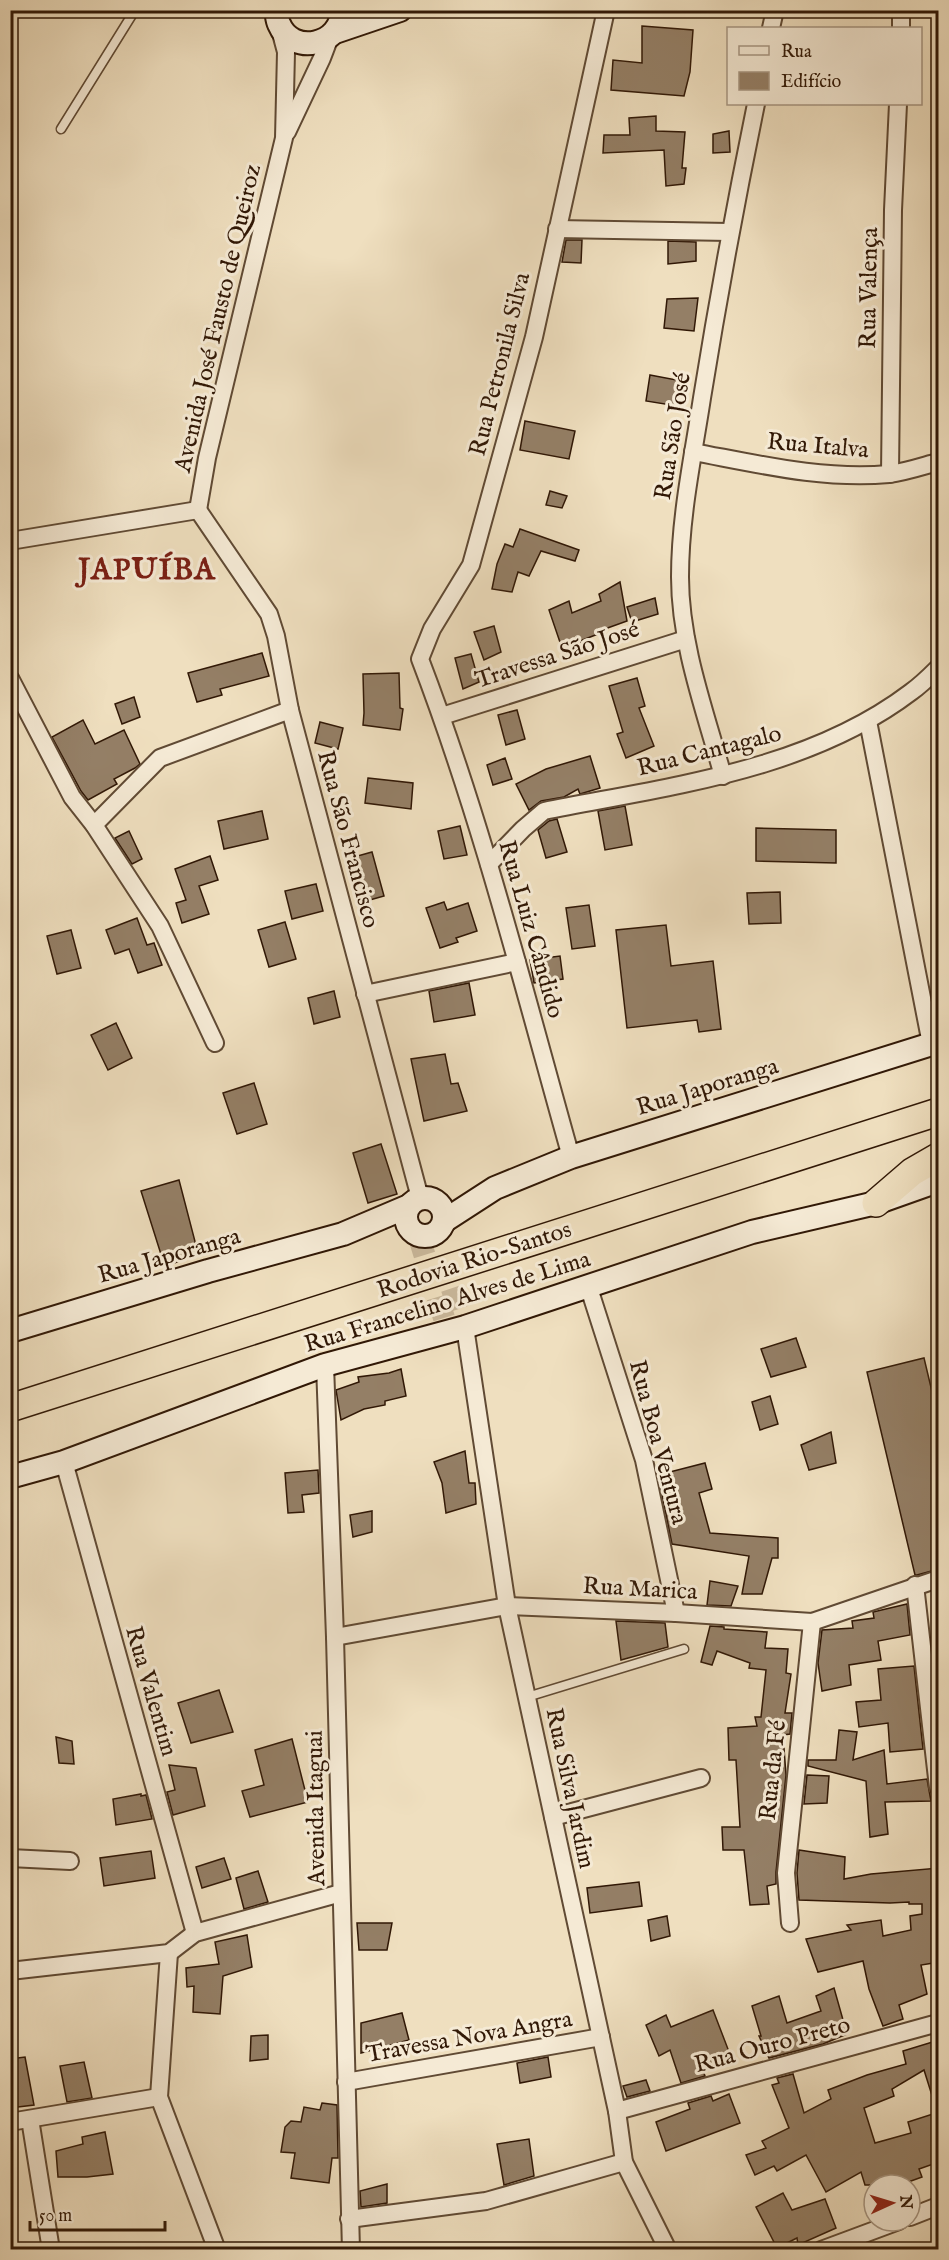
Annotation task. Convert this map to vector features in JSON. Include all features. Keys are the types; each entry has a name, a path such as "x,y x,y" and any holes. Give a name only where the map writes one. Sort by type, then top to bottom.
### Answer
{"highway":[{"name":"Rodovia Rio-Santos","path":"10,1408 939,1112"},
{"path":"876,1203 912,1172 939,1157"}],"main road":[{"path":"333,35 342,10"},
{"path":"277,17 288,36 306,44 316,43 400,10"},
{"name":"Rua Japoranga","path":"10,1331 208,1271 344,1234 417,1207 495,1188 571,1156 935,1043"},
{"name":"Rua Francelino Alves de Lima","path":"10,1478 64,1462 325,1365 465,1327 752,1232 876,1203 939,1181"},
{"name":"Rua Japoranga","path":"444,1221 495,1188"},
{"path":"440,1204 444,1221 438,1231 428,1236 418,1234 417,1207 440,1204"}],"street":[{"name":"Rua Petronila Silva","path":"442,716 420,659 432,629 471,565 534,337 606,10"},
{"path":"771,27 775,10"},
{"path":"901,10 901,27"},
{"name":"Avenida José Fausto de Queiroz","path":"277,17 286,52 284,138"},
{"name":"Avenida José Fausto de Queiroz","path":"198,510 207,458 284,138 333,35"},
{"name":"Rua São José","path":"723,776 686,639 680,578 685,489 729,232 756,105"},
{"name":"Rua Valença","path":"890,474 893,210 898,105"},
{"path":"557,229 729,232"},
{"name":"Rua Italva","path":"693,452 781,469 839,474 890,474 939,462"},
{"path":"10,541 198,510"},
{"name":"Rua São Francisco","path":"198,510 269,614 276,636 290,710 365,994 417,1207"},
{"name":"Travessa São José","path":"442,716 686,639"},
{"name":"Rua Cantagalo","path":"489,864 523,829 544,812 723,776 798,753 868,721 912,692 939,668"},
{"path":"10,678 72,796 94,825 160,926 215,1043"},
{"path":"94,825 160,759 290,710"},
{"name":"Rua Luiz Cândido","path":"442,716 489,864 571,1156"},
{"path":"868,721 935,1043"},
{"path":"365,994 517,962"},
{"name":"Rua Boa Ventura","path":"588,1285 644,1460 676,1613"},
{"name":"Rua Silva Jardim","path":"465,1327 507,1606 617,2111 624,2162 668,2250"},
{"name":"Avenida Itaguai","path":"325,1365 335,1637 351,2250"},
{"name":"Rua Valentim","path":"64,1462 195,1933"},
{"name":"Rua Marica","path":"335,1637 507,1606 676,1613 812,1622 915,1585 939,1579"},
{"path":"915,1585 939,1787"},
{"name":"Rua da Fé","path":"790,1923 786,1874 812,1622"},
{"path":"553,1817 701,1778"},
{"path":"10,1858 70,1861"},
{"path":"10,1971 169,1953 195,1933 341,1893"},
{"path":"169,1953 159,2097 217,2250"},
{"name":"Rua Ouro Preto","path":"617,2111 939,2023"},
{"name":"Travessa Nova Angra","path":"346,2082 601,2037"},
{"path":"10,2122 159,2097"},
{"path":"30,2119 51,2250"},
{"path":"349,2218 486,2201 624,2162"},
{"path":"922,2212 939,2206"},
{"path":"821,2250 867,2233"}],"lane":[{"path":"61,129 135,10"},
{"path":"527,1697 684,1649"}],"building":[{"path":"642,26 693,30 690,72 684,96 611,90 613,60 642,63"},
{"path":"656,116 656,131 685,132 682,168 686,168 684,184 666,186 664,150 603,153 604,135 630,135 629,118"},
{"path":"729,131 730,152 713,153 713,134"},
{"path":"566,240 582,240 581,263 562,262"},
{"path":"668,241 696,242 696,261 668,264"},
{"path":"698,298 694,331 664,328 667,299"},
{"path":"650,375 682,381 677,406 646,401"},
{"path":"525,421 575,431 569,459 520,450"},
{"path":"550,491 567,496 562,508 546,505"},
{"path":"520,529 579,550 575,561 541,551 529,576 518,572 512,592 492,589 497,564 505,544 513,547"},
{"path":"620,582 627,621 602,630 603,632 580,641 581,645 563,651 549,610 569,601 572,613 601,601 599,594"},
{"path":"655,598 658,614 632,622 627,607"},
{"path":"494,626 501,652 484,660 474,632"},
{"path":"262,653 269,676 220,689 222,695 197,702 188,673"},
{"path":"471,654 479,682 463,689 455,658"},
{"path":"399,673 400,708 403,709 400,730 363,725 363,674"},
{"path":"637,678 645,706 639,708 654,746 626,758 617,734 623,732 609,686"},
{"path":"134,697 140,717 122,724 115,704"},
{"path":"517,710 525,739 506,745 498,715"},
{"path":"83,720 95,744 124,730 140,764 114,779 117,784 88,800 52,737"},
{"path":"320,722 343,728 338,749 315,743"},
{"path":"590,756 600,788 580,794 578,789 564,797 541,801 529,810 516,784 546,769"},
{"path":"505,758 512,779 493,785 487,765"},
{"path":"368,778 413,783 411,809 365,803"},
{"path":"625,806 632,845 605,850 598,811"},
{"path":"262,811 268,839 224,849 218,821"},
{"path":"557,819 567,852 546,858 538,830 549,821"},
{"path":"460,826 467,855 444,859 438,831"},
{"path":"756,828 836,830 836,863 756,861"},
{"path":"129,831 142,859 132,864 115,838"},
{"path":"372,852 384,896 366,901 354,857"},
{"path":"210,856 218,880 199,886 209,914 182,923 176,903 186,900 175,869"},
{"path":"316,884 323,911 292,919 285,891"},
{"path":"780,892 781,923 749,924 747,893"},
{"path":"444,902 447,910 468,903 477,931 456,938 458,942 440,948 426,908"},
{"path":"589,905 595,946 572,949 566,908"},
{"path":"137,918 147,945 154,943 162,965 138,973 129,949 115,954 106,930"},
{"path":"285,922 296,959 269,967 258,930"},
{"path":"666,925 671,966 713,961 721,1029 699,1032 697,1020 627,1028 616,930"},
{"path":"71,930 81,968 57,974 47,936"},
{"path":"560,956 563,979 534,983 530,960"},
{"path":"469,983 475,1015 434,1022 429,991"},
{"path":"334,991 340,1017 314,1024 308,998"},
{"path":"116,1023 132,1058 108,1070 91,1035"},
{"path":"445,1054 451,1084 458,1083 467,1111 424,1121 411,1059"},
{"path":"254,1083 267,1124 237,1134 223,1093"},
{"path":"381,1144 397,1194 368,1203 353,1153"},
{"path":"179,1180 198,1253 165,1267 141,1191"},
{"path":"796,1338 806,1367 771,1377 761,1349"},
{"path":"924,1358 939,1421 939,1569 915,1575 867,1372"},
{"path":"401,1369 406,1396 385,1401 385,1405 364,1409 341,1420 336,1390 359,1382 358,1377"},
{"path":"770,1396 778,1424 760,1430 752,1402"},
{"path":"831,1432 836,1463 809,1470 801,1445"},
{"path":"465,1451 469,1483 475,1483 476,1504 446,1513 442,1483 434,1462"},
{"path":"705,1463 712,1489 699,1493 710,1533 778,1538 778,1558 772,1558 762,1594 742,1594 749,1556 672,1544 658,1475"},
{"path":"318,1470 319,1493 302,1495 304,1512 288,1513 285,1473"},
{"path":"372,1511 372,1532 353,1537 350,1515"},
{"path":"710,1581 738,1586 731,1606 707,1605"},
{"path":"907,1604 910,1635 878,1641 881,1660 849,1665 851,1685 822,1691 818,1663 822,1630 853,1628 852,1621 874,1618 873,1612"},
{"path":"616,1621 665,1623 668,1647 621,1660"},
{"path":"710,1626 767,1632 765,1648 788,1649 786,1673 791,1674 785,1713 792,1713 790,1734 783,1735 786,1775 776,1884 767,1886 769,1904 750,1905 744,1850 723,1850 722,1827 740,1827 736,1760 729,1760 728,1728 757,1726 755,1717 761,1717 766,1670 749,1668 750,1663 717,1651 712,1665 701,1662"},
{"path":"914,1666 923,1749 890,1752 888,1723 859,1727 856,1702 881,1700 878,1669"},
{"path":"219,1690 233,1732 191,1743 178,1703"},
{"path":"839,1730 857,1732 853,1760 884,1750 887,1784 927,1779 931,1801 885,1802 888,1834 870,1837 866,1781 808,1766 808,1760 836,1760"},
{"path":"56,1737 72,1741 74,1764 59,1763"},
{"path":"292,1739 308,1802 250,1817 242,1791 264,1785 255,1750"},
{"path":"169,1765 196,1768 205,1806 173,1815 167,1792 175,1790"},
{"path":"807,1775 829,1776 827,1803 804,1804"},
{"path":"141,1794 141,1796 146,1795 152,1819 116,1825 113,1799"},
{"path":"799,1850 845,1857 844,1879 871,1874 939,1868 939,1962 921,1965 927,1994 899,2005 903,2019 883,2026 869,1989 863,1961 818,1972 806,1939 851,1930 847,1925 881,1920 883,1936 911,1930 910,1916 922,1914 922,1904 799,1900 797,1873"},
{"path":"151,1851 155,1878 104,1886 100,1858"},
{"path":"224,1858 231,1879 202,1888 196,1867"},
{"path":"258,1871 268,1902 244,1909 236,1878"},
{"path":"639,1882 642,1906 590,1913 587,1888"},
{"path":"667,1916 670,1936 651,1941 648,1920"},
{"path":"357,1923 392,1923 387,1950 359,1950"},
{"path":"247,1935 252,1967 223,1976 220,2014 193,2012 194,1986 187,1987 186,1968 219,1964 215,1942"},
{"path":"834,1988 847,2034 823,2044 769,2058 759,2036 761,2036 752,2006 779,1996 787,2023 821,2011 816,1996"},
{"path":"713,2010 731,2057 702,2068 705,2076 681,2083 670,2050 659,2056 646,2025 666,2015 671,2027"},
{"path":"402,2013 409,2040 361,2053 361,2023"},
{"path":"268,2035 268,2059 250,2061 251,2036"},
{"path":"939,2040 939,2104 935,2105 924,2070 892,2089 894,2096 864,2108 875,2143 911,2133 908,2122 939,2112 939,2162 919,2169 920,2173 862,2173 862,2175 861,2172 826,2192 806,2155 777,2171 774,2166 755,2175 746,2155 766,2148 762,2141 789,2128 772,2085 779,2083 777,2078 793,2074 804,2113 831,2099 828,2090 867,2075 906,2064 903,2051"},
{"path":"25,2057 34,2105 10,2108 10,2059"},
{"path":"548,2057 551,2077 520,2083 517,2063"},
{"path":"84,2062 92,2098 67,2102 60,2066"},
{"path":"646,2080 650,2091 627,2097 623,2086"},
{"path":"729,2094 740,2123 666,2151 656,2122 690,2109 688,2103 711,2096 713,2101"},
{"path":"322,2103 337,2105 338,2158 332,2158 329,2183 291,2178 295,2153 281,2152 285,2127 291,2121 301,2122 304,2107 320,2110"},
{"path":"105,2132 113,2174 58,2177 56,2151 83,2144 82,2137"},
{"path":"529,2139 534,2176 504,2185 497,2144"},
{"path":"387,2184 387,2203 361,2207 360,2191"},
{"path":"783,2193 792,2210 825,2199 836,2228 798,2245 797,2238 777,2248 756,2207"}],"tunnel":[{"path":"418,1234 448,1331"},
{"path":"441,1257 465,1327"}],"district":[{"name":"JAPUÍBA","path":"147,569"}]}
